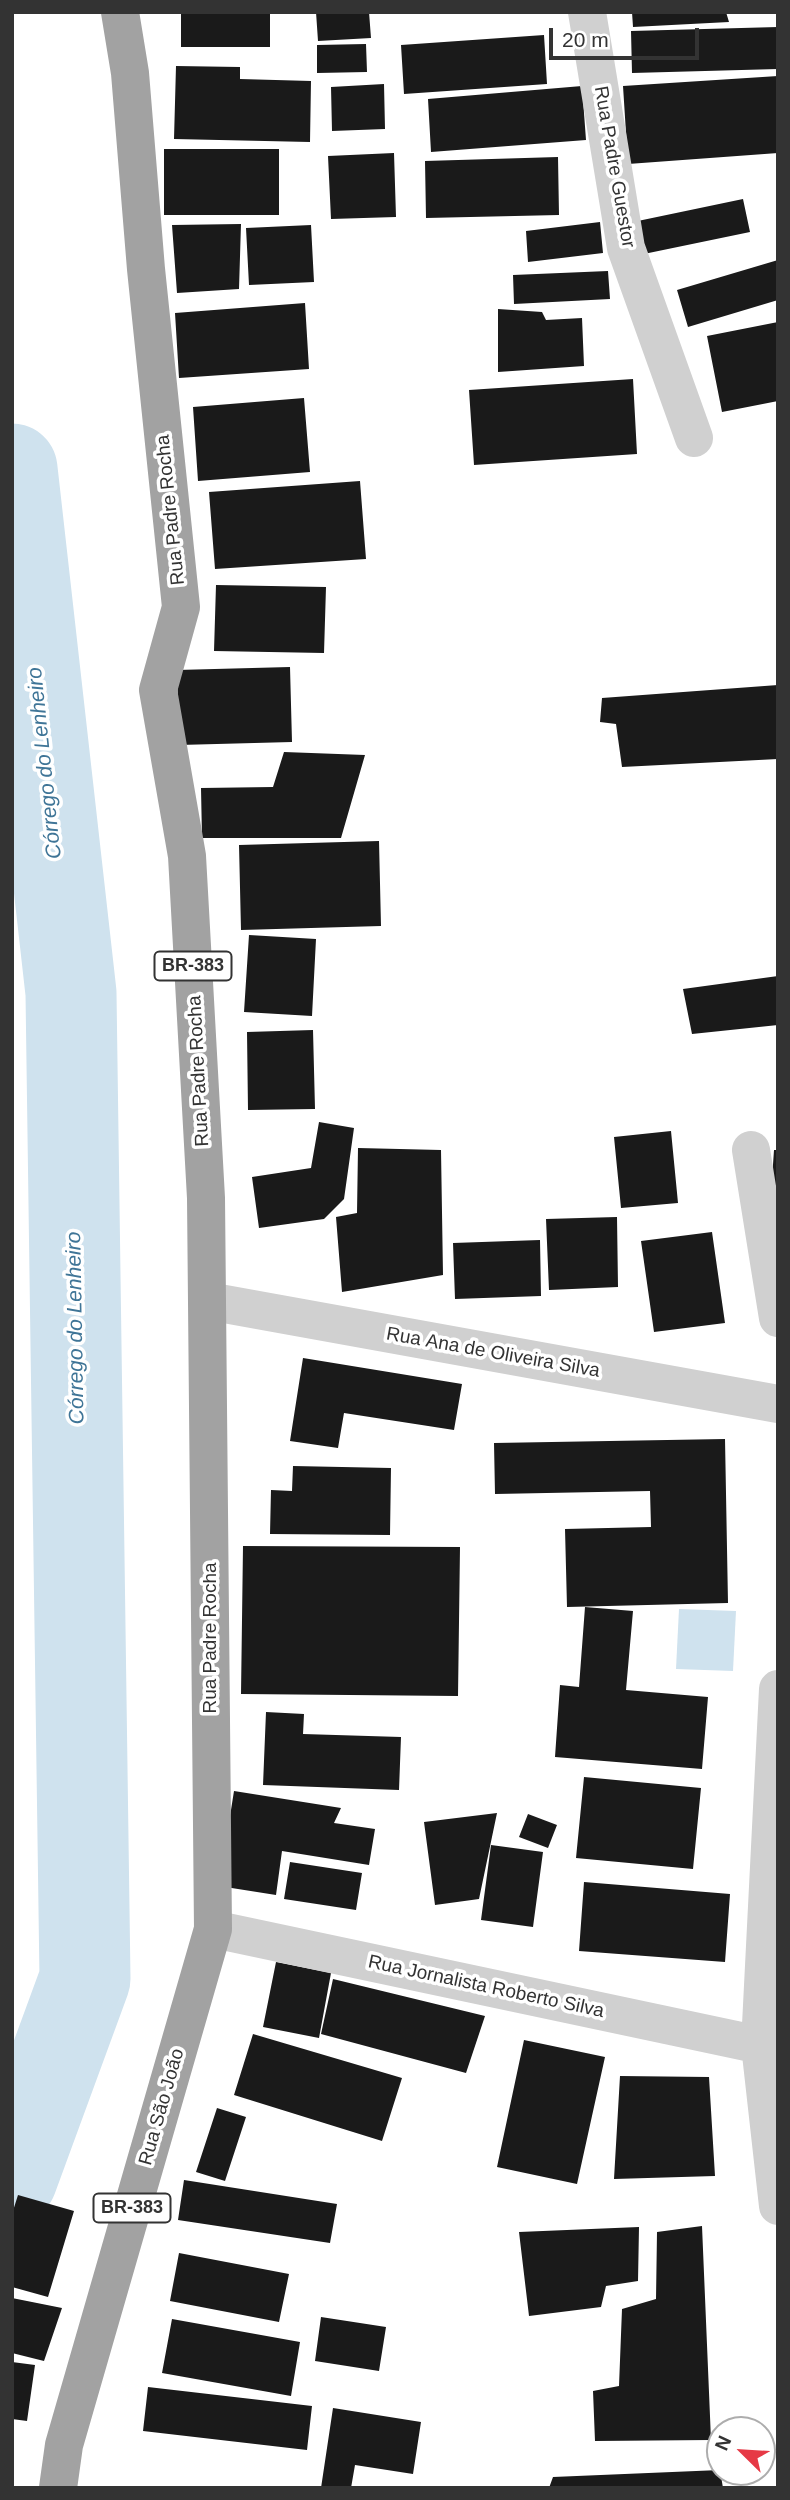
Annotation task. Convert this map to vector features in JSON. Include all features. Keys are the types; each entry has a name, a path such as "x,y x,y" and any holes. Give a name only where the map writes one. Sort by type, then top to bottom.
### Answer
{"highway":[{"name":"Rua Padre Rocha","path":"120,12 130,73 146,269 181,607 158,690 187,856 208,1301 213,1929"},
{"name":"Rua São João","path":"58,2488 64,2445 213,1929"}],"street":[{"name":"Rua Padre Guestor","path":"587,12 626,248 694,438"},
{"path":"751,1150 778,1318"},
{"name":"Rua Ana de Oliveira Silva","path":"208,1301 778,1404"},
{"path":"778,1689 760,2045 778,2206"},
{"name":"Rua Jornalista Roberto Silva","path":"213,1929 760,2045"}],"water":[{"path":"679,1609 736,1611 733,1671 676,1669"}],"building":[{"path":"181,12 270,12 270,47 181,47"},
{"path":"316,12 369,12 371,38 318,41"},
{"path":"632,12 726,12 729,22 633,27"},
{"path":"778,27 778,69 632,73 631,31"},
{"path":"544,35 547,84 404,94 401,45"},
{"path":"366,44 367,72 317,73 317,45"},
{"path":"176,66 240,67 240,79 311,81 310,142 174,139"},
{"path":"778,76 778,153 628,164 623,86"},
{"path":"384,84 385,129 332,131 331,87"},
{"path":"582,86 586,140 431,152 428,99"},
{"path":"164,149 279,149 279,215 164,215"},
{"path":"394,153 396,217 331,219 328,156"},
{"path":"558,157 559,215 426,218 425,161"},
{"path":"743,199 750,232 639,255 633,222"},
{"path":"600,222 603,253 528,262 526,231"},
{"path":"241,224 239,289 177,293 172,225"},
{"path":"311,225 314,282 249,285 246,228"},
{"path":"778,260 778,300 688,327 677,290"},
{"path":"608,271 610,299 514,304 513,275"},
{"path":"305,303 309,369 179,378 175,313"},
{"path":"498,309 542,312 546,320 582,318 584,366 498,372"},
{"path":"778,322 778,401 722,412 707,336"},
{"path":"633,379 637,454 474,465 469,390"},
{"path":"304,398 310,472 198,481 193,407"},
{"path":"360,481 366,559 215,569 209,492"},
{"path":"216,585 326,587 324,653 214,651"},
{"path":"290,667 292,742 179,745 177,670"},
{"path":"778,685 778,759 622,767 616,724 600,722 602,698"},
{"path":"284,752 365,755 341,838 202,838 201,788 273,787"},
{"path":"379,841 381,926 241,930 239,845"},
{"path":"249,935 316,939 312,1016 244,1012"},
{"path":"778,976 778,1025 692,1034 683,989"},
{"path":"313,1030 315,1109 248,1110 247,1032"},
{"path":"319,1122 354,1128 344,1199 324,1219 259,1228 252,1177 311,1168"},
{"path":"671,1131 678,1203 621,1208 614,1137"},
{"path":"358,1148 441,1150 443,1275 342,1292 336,1217 357,1213"},
{"path":"774,1150 778,1150 778,1208 770,1208"},
{"path":"617,1217 618,1287 549,1290 546,1219"},
{"path":"712,1232 725,1323 654,1332 641,1241"},
{"path":"540,1240 541,1296 455,1299 453,1243"},
{"path":"303,1358 462,1384 454,1430 344,1413 338,1448 290,1441"},
{"path":"725,1439 728,1603 567,1607 565,1529 651,1527 650,1491 495,1494 494,1443"},
{"path":"293,1466 391,1468 390,1535 270,1534 271,1490 292,1491"},
{"path":"243,1546 460,1547 458,1696 241,1694"},
{"path":"585,1607 633,1611 626,1690 708,1697 702,1769 555,1757 560,1685 579,1687"},
{"path":"266,1712 304,1714 303,1734 401,1737 399,1790 263,1785"},
{"path":"584,1777 701,1788 693,1869 576,1858"},
{"path":"234,1791 341,1808 334,1823 375,1829 369,1865 282,1851 276,1895 219,1886"},
{"path":"497,1813 479,1899 435,1905 424,1822"},
{"path":"528,1814 557,1825 548,1848 519,1837"},
{"path":"491,1845 543,1852 533,1927 481,1920"},
{"path":"290,1862 362,1873 356,1910 284,1899"},
{"path":"584,1882 730,1894 725,1962 579,1951"},
{"path":"276,1962 331,1973 319,2038 263,2027"},
{"path":"333,1979 485,2016 466,2073 321,2034"},
{"path":"253,2034 402,2078 382,2141 234,2095"},
{"path":"524,2040 605,2057 577,2184 497,2167"},
{"path":"620,2076 709,2077 715,2176 614,2179"},
{"path":"217,2108 246,2117 225,2181 196,2172"},
{"path":"184,2180 337,2204 330,2243 178,2220"},
{"path":"18,2195 74,2211 48,2297 12,2287 12,2214"},
{"path":"702,2226 710,2416 706,2416 706,2440 595,2441 593,2391 619,2386 622,2309 656,2299 657,2232"},
{"path":"639,2227 638,2281 606,2286 601,2307 529,2316 519,2232"},
{"path":"179,2253 289,2274 279,2322 170,2301"},
{"path":"12,2298 62,2308 44,2361 12,2353"},
{"path":"321,2317 386,2327 379,2371 315,2361"},
{"path":"172,2319 300,2342 291,2396 162,2373"},
{"path":"12,2362 35,2365 27,2421 12,2419"},
{"path":"148,2387 312,2406 307,2450 143,2431"},
{"path":"333,2408 421,2422 413,2474 355,2465 351,2488 321,2488"},
{"path":"706,2471 706,2486 723,2488 549,2488 553,2477"}],"waterway":[{"name":"Córrego do Lenheiro","path":"12,469 71,993 85,1979 12,2178"}]}
